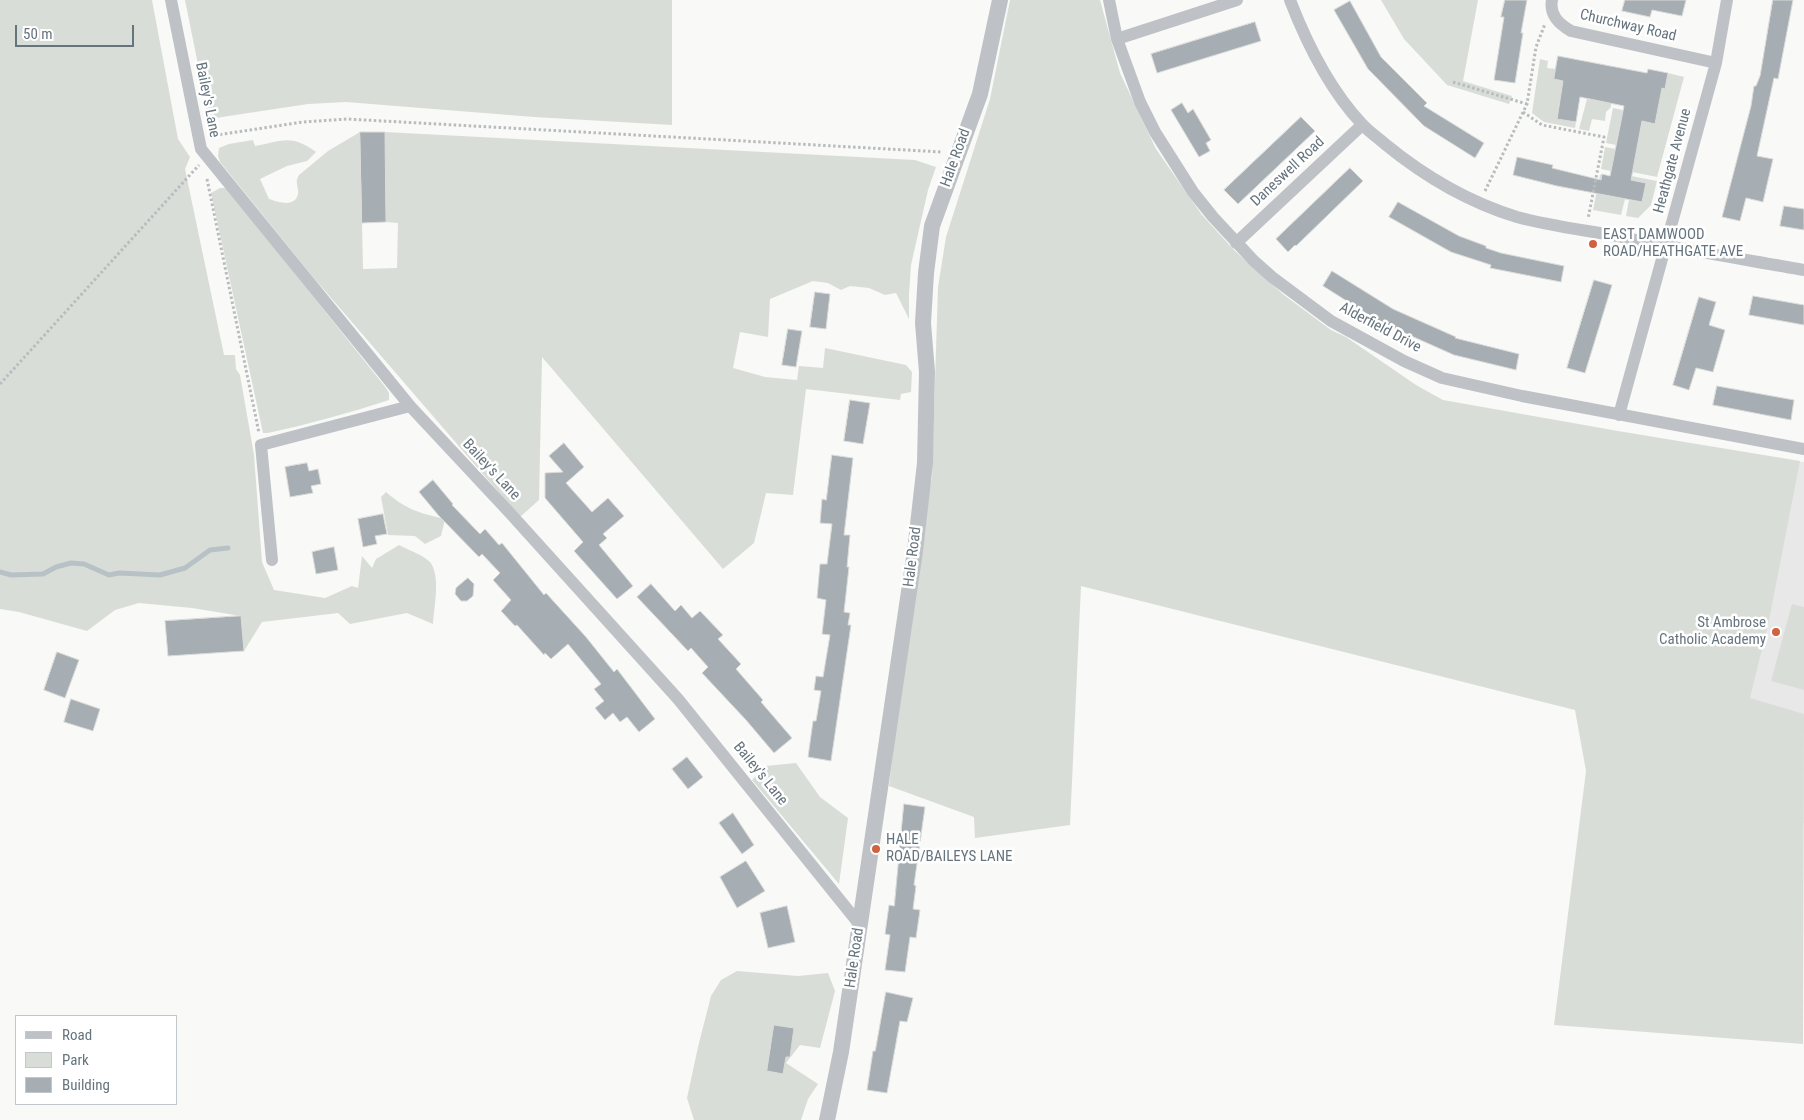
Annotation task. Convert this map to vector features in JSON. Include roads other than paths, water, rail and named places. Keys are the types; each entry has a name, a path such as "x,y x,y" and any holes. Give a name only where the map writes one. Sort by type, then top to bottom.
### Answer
{"street":[{"name":"Bailey's Lane","path":"171,0 201,149 410,406 678,698 860,925"},
{"name":"Hale Road","path":"827,1120 841,1052 915,551 924,473 927,372 923,323 930,236 980,94 1000,0"},
{"name":"Alderfield Drive","path":"1109,0 1117,39 1137,94 1155,132 1193,192 1236,243 1272,278 1331,321 1404,361 1442,378 1522,396 1804,449"},
{"path":"1117,39 1237,0"},
{"path":"1290,0 1302,32 1334,89 1362,125 1424,173 1456,192 1516,216 1585,232 1804,270"},
{"name":"Heathgate Avenue","path":"1619,415 1716,63 1727,0"},
{"name":"Churchway Road","path":"1551,3 1557,22 1571,30 1716,63"},
{"name":"Daneswell Road","path":"1236,243 1362,125"},
{"path":"272,560 261,445 410,406"}],"waterway":[{"path":"0,572 11,575 43,574 56,567 71,563 84,564 109,575 119,573 160,575 185,568 210,550 228,548"}],"place":[{"name":"EAST DAMWOOD ROAD/HEATHGATE AVE","path":"1593,244"},
{"name":"St Ambrose Catholic Academy","path":"1776,632"},
{"name":"HALE ROAD/BAILEYS LANE","path":"876,849"}]}
